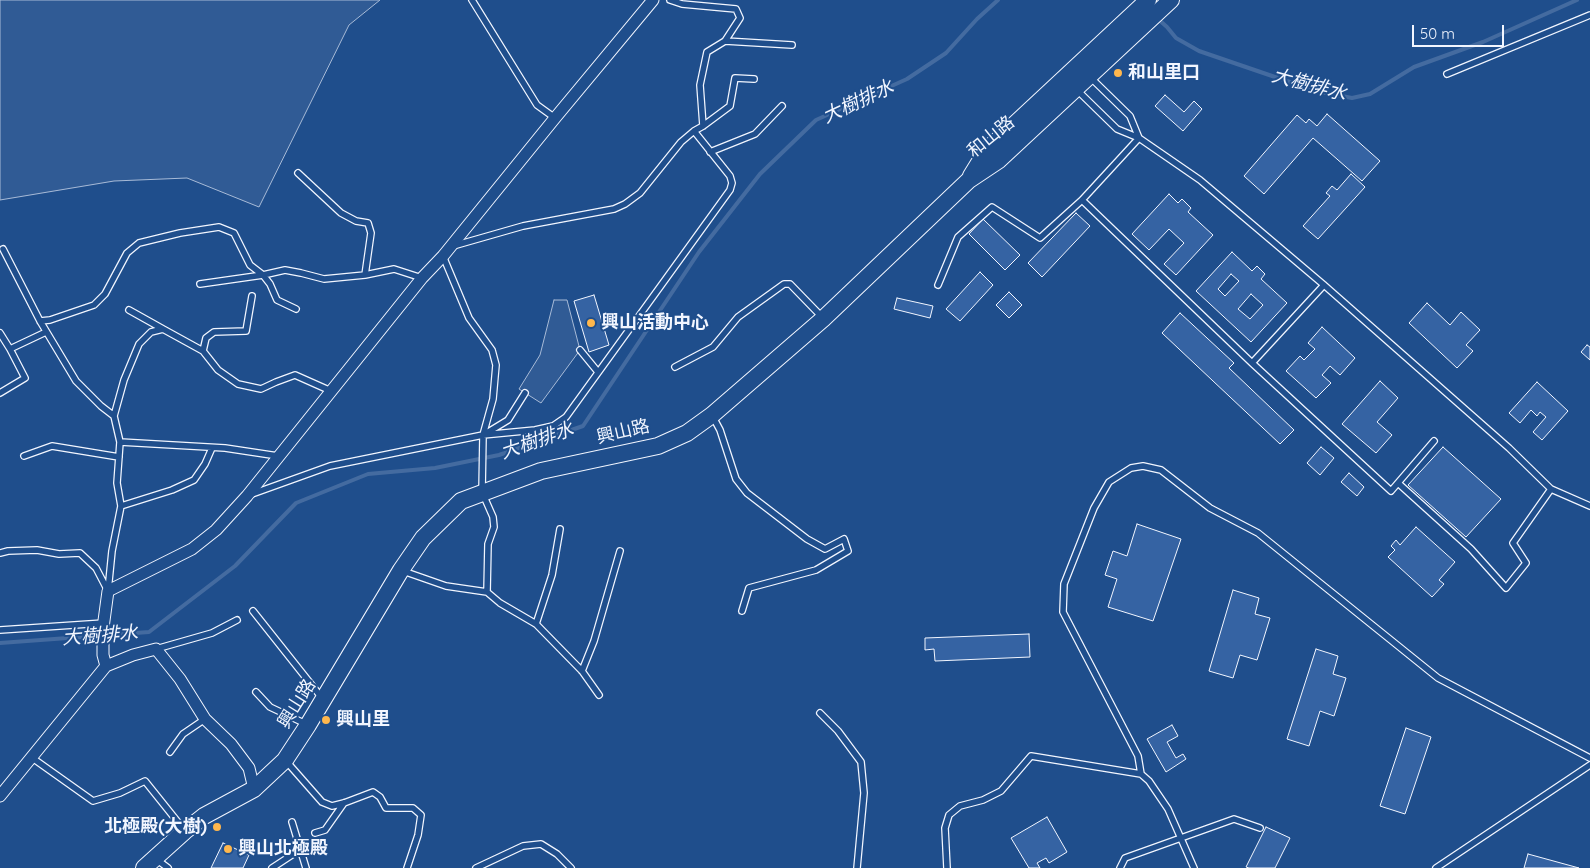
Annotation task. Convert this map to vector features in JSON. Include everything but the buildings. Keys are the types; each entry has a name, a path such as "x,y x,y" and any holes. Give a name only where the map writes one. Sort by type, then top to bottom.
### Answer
{"main road":[{"path":"1134,25 1148,0"},
{"path":"1134,25 1167,4"},
{"name":"和山路","path":"969,180 987,150 1071,71 1134,25"},
{"name":"和山路","path":"969,180 999,160 1090,76 1134,25"},
{"name":"興山路","path":"149,863 184,830 204,816 254,789 285,760 423,538 461,501 541,471 658,446 687,433 712,415 824,319 969,180"}],"street":[{"path":"0,796 104,661 103,626 108,591 192,549 216,530 247,496 422,278 447,251 653,0"},
{"path":"104,661 156,649 180,679 205,719 230,744 250,768 254,789"}],"lane":[{"path":"472,0 536,105 555,118"},
{"path":"670,0 682,4 736,9 740,18 725,42 707,52 700,85 703,126"},
{"path":"1447,74 1590,15"},
{"path":"725,42 792,45"},
{"path":"1071,71 1090,76 1130,116 1139,138"},
{"path":"1071,71 1076,89 1117,129 1139,138 1200,180 1324,285 1509,448 1551,489 1590,506"},
{"path":"487,592 488,544 494,527 493,517 482,492 483,435 493,399 496,365 492,350 469,318 447,251 523,226 614,209 625,204 640,193 681,142 730,106 734,78 754,79"},
{"path":"710,152 755,134 782,106"},
{"path":"247,496 330,466 483,435 535,430 553,426 566,417 730,190 732,183 730,176 694,131"},
{"path":"938,285 958,237 992,207 1040,238 1082,200 1139,138"},
{"path":"298,173 341,213 356,221 368,223 371,233 365,275"},
{"path":"1082,200 1252,363 1391,491 1434,441"},
{"path":"40,321 50,320 94,305 105,294 127,253 139,243 180,233 219,227 234,232 250,265 263,275 270,284 277,300 296,309"},
{"path":"3,249 46,332 76,381 114,416"},
{"path":"200,284 285,270 324,279 365,275 394,269 422,278"},
{"path":"675,367 713,347 738,317 784,284 790,284 824,319"},
{"path":"1252,363 1324,285"},
{"path":"203,351 206,338 214,332 246,331 252,296"},
{"path":"129,310 203,351 218,370 238,384 261,389 294,375 331,390"},
{"path":"108,591 112,551 121,506 117,483 120,442 114,416 124,380 139,344 151,332 163,329"},
{"path":"0,332 25,378 0,393"},
{"path":"10,350 46,332"},
{"path":"580,350 598,372"},
{"path":"483,435 508,420 525,393"},
{"path":"712,415 720,430 736,479 747,493 807,539 824,549 844,539 848,551 816,570 749,588 742,611"},
{"path":"120,442 225,448 278,456"},
{"path":"24,456 52,446 119,457"},
{"path":"121,506 172,490 194,480 205,464 212,448"},
{"path":"1140,774 1138,756 1063,612 1064,584 1094,508 1109,482 1131,468 1143,466 1161,470 1210,508 1258,533 1438,678 1590,758"},
{"path":"1398,483 1471,549 1506,588 1526,562 1513,543 1551,489"},
{"path":"536,624 552,575 560,529"},
{"path":"0,553 37,550 59,554 80,553 96,568 108,591"},
{"path":"582,671 594,641 620,551"},
{"path":"402,570 446,586 487,592 500,604 536,624 582,671 599,695"},
{"path":"253,611 323,700"},
{"path":"156,649 212,633 237,620"},
{"path":"0,630 103,626"},
{"path":"256,692 270,707 308,725"},
{"path":"820,713 838,731 861,762 864,793 857,868"},
{"path":"170,752 183,734 205,719"},
{"path":"947,868 945,828 948,815 960,806 983,800 1001,791 1031,756 1140,774 1149,781 1168,809 1194,868"},
{"path":"31,757 93,801 120,793 145,781 184,830"},
{"path":"285,760 322,802 332,806 344,804 373,792 380,797 386,808 413,808 421,815 418,835 407,868"},
{"path":"1436,868 1590,765"},
{"path":"315,833 326,830 344,804"},
{"path":"1120,868 1125,858 1234,819 1260,828"},
{"path":"292,822 306,868"},
{"path":"476,868 523,846 540,844 557,854 571,868"},
{"path":"272,868 301,849"},
{"path":"149,863 168,868"}],"shaded area":[{"path":"0,0 380,0 349,25 259,207 187,178 114,181 0,200"},
{"path":"554,300 567,300 580,350 541,403 519,389 540,355"}],"waterway":[{"name":"大樹排水","path":"0,643 149,632 235,566 296,503 368,474 435,468 499,455 583,426 699,252 760,174 816,120 907,79 946,53 977,19 998,0"},
{"name":"大樹排水","path":"1158,19 1176,38 1199,51 1316,91 1352,98 1370,94 1414,67 1483,42 1577,0"}],"place":[{"name":"和山里口","path":"1118,73"},
{"name":"興山活動中心","path":"591,323"},
{"name":"興山里","path":"326,720"},
{"name":"北極殿(大樹)","path":"217,827"},
{"name":"興山北極殿","path":"228,849"}]}
